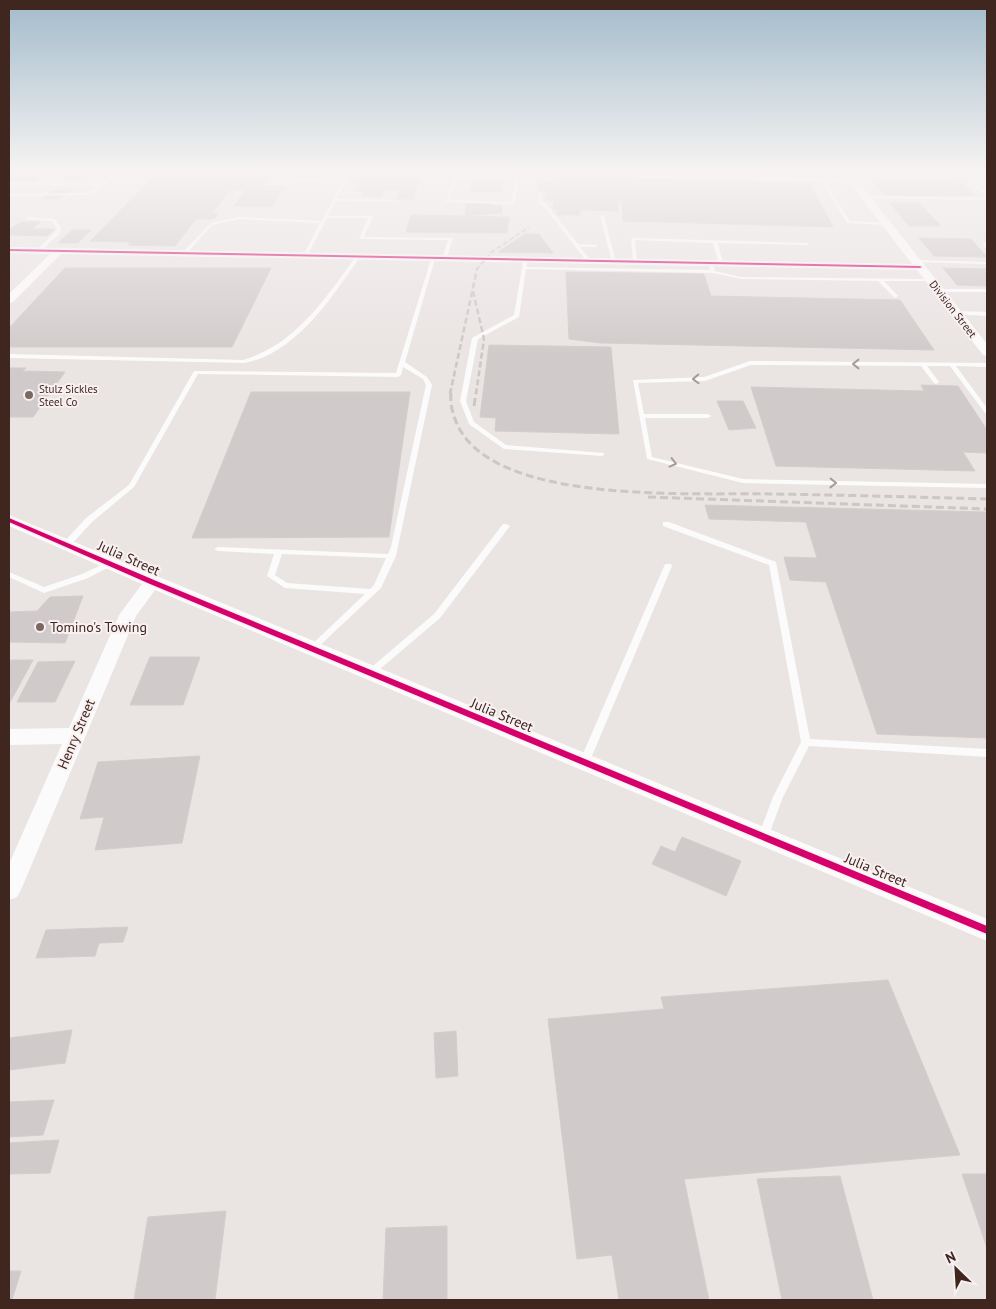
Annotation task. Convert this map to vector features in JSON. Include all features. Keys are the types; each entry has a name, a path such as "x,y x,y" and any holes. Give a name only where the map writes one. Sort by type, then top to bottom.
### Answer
{"street":[{"name":"Division Street","path":"892,232 987,352"},
{"path":"9,250 433,258 524,264 590,261 715,266 918,264"},
{"path":"11,296 58,251"},
{"name":"Julia Street","path":"9,520 311,649 987,930"},
{"name":"Henry Street","path":"9,890 128,615 152,582"},
{"path":"9,737 75,736"}],"lane":[{"path":"38,251 57,232"},
{"path":"183,254 203,232"},
{"path":"306,256 318,232"},
{"path":"364,232 361,238 451,239 444,259"},
{"path":"567,232 590,261"},
{"path":"606,232 614,262"},
{"path":"635,262 632,240 807,244"},
{"path":"715,242 715,266"},
{"path":"577,245 595,246"},
{"path":"9,356 243,362 255,360 294,336 358,257"},
{"path":"67,544 89,520 132,486 196,372 398,376 433,258"},
{"path":"918,264 987,263"},
{"path":"602,454 504,447 471,423 463,401 475,338 517,316 524,264 715,266 741,278 930,280"},
{"path":"880,280 894,296"},
{"path":"939,291 987,292"},
{"path":"956,313 987,314"},
{"path":"311,649 378,586 392,556 429,385 425,378 402,363"},
{"path":"987,365 750,364 705,379 635,381 649,458 743,481 987,486"},
{"path":"923,365 936,382"},
{"path":"952,365 987,412"},
{"path":"642,416 708,416"},
{"path":"666,524 773,564 806,742 778,797 763,837"},
{"path":"370,673 437,616 506,526"},
{"path":"218,549 392,556"},
{"path":"279,551 271,576 285,585 372,592"},
{"path":"9,574 44,590 85,576 111,564"},
{"path":"584,763 668,566"},
{"path":"806,742 987,753"}],"building":[{"path":"9,232 51,232 47,236 9,235"},
{"path":"70,232 89,232 78,243 58,243"},
{"path":"99,232 186,232 175,246 128,245 131,242 90,241"},
{"path":"415,232 507,232 507,233"},
{"path":"525,234 539,234 553,253 498,252"},
{"path":"919,238 971,239 987,257 934,256"},
{"path":"65,268 271,268 232,347 9,347 9,328"},
{"path":"943,268 987,269 987,286 957,285"},
{"path":"566,272 704,274 711,296 900,300 934,350 601,343 569,339"},
{"path":"489,345 611,347 619,434 495,431 496,418 480,417"},
{"name":"Stulz Sickles Steel Co","path":"9,368 26,368 22,371 65,372 33,417 9,417"},
{"path":"921,385 958,386 987,430 987,453 963,452 975,471 776,466 751,387 924,391"},
{"path":"251,392 410,392 389,537 192,538"},
{"path":"717,401 743,401 756,428 729,430"},
{"path":"705,505 987,512 987,738 877,734 826,582 790,580 784,557 817,558 806,522 709,519"},
{"name":"Tomino's Towing","path":"83,596 65,643 9,642 9,612 37,611 50,597"},
{"path":"150,657 200,657 183,705 130,705"},
{"path":"11,660 33,660 9,704 9,664"},
{"path":"75,661 55,702 17,702 38,662"},
{"path":"200,756 182,843 95,850 104,817 80,819 98,762"},
{"path":"682,837 741,861 726,896 652,864 661,846 675,852"},
{"path":"128,927 123,942 99,943 95,956 36,958 46,930"},
{"path":"888,980 960,1155 684,1179 709,1300 619,1300 612,1255 577,1259 548,1019 664,1009 661,997"},
{"path":"72,1030 65,1063 9,1070 9,1038"},
{"path":"456,1031 458,1076 436,1078 434,1033"},
{"path":"54,1100 43,1135 9,1137 9,1102"},
{"path":"59,1140 50,1173 9,1174 9,1143"},
{"path":"962,1174 987,1174 987,1248"},
{"path":"840,1176 873,1300 782,1300 757,1179"},
{"path":"226,1211 215,1300 134,1300 148,1217"},
{"path":"447,1226 447,1300 383,1300 386,1228"},
{"path":"9,1271 21,1271 12,1300 9,1300"}],"railway":[{"path":"476,270 492,252 521,232"},
{"path":"450,394 477,269"},
{"path":"473,291 484,339 476,394"},
{"path":"451,393 455,419 474,447 507,468 549,481 596,489 646,493 987,499"},
{"path":"474,406 476,393"},
{"path":"648,497 987,509"}],"cycle path":[{"path":"9,250 920,267"},
{"path":"9,520 152,582 987,930"}],"place":[{"name":"Stulz Sickles Steel Co","path":"29,395"},
{"name":"Tomino's Towing","path":"40,627"}]}
